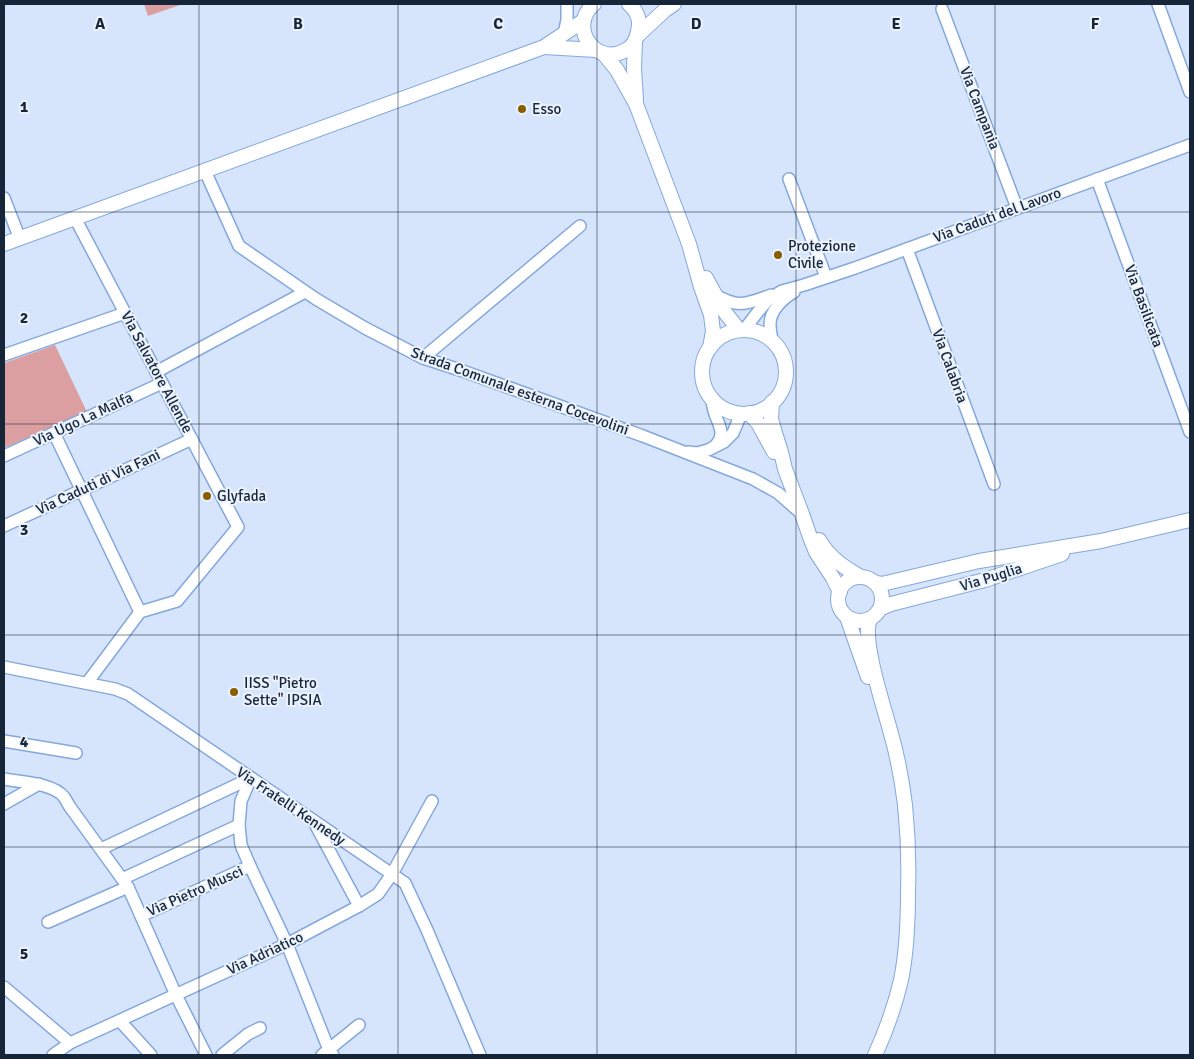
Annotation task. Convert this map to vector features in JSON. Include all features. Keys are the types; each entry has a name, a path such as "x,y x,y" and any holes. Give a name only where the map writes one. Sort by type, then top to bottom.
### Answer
{"main road":[{"path":"594,4 587,11 584,21 586,39 617,70 636,104 689,244 711,315 713,331 710,348"},
{"path":"629,4 636,12 640,27 636,39 634,68 636,104"},
{"path":"544,47 600,51 610,54 618,53 630,46 664,10 674,4"},
{"path":"4,244 544,47 584,21"},
{"path":"689,244 724,311 742,330"},
{"path":"742,330 754,331 772,340 783,357 786,366 784,386 779,395 765,408 745,413 725,409 712,398 704,385 702,376 702,366 710,348 718,339 728,333 742,330"},
{"path":"772,402 771,419 785,469 816,552 840,592"},
{"path":"745,413 758,423 775,455 785,469"},
{"path":"802,514 825,551 850,571 876,583 881,592 881,608 878,612 870,619 858,621 847,617 842,612 838,599 843,586 848,581 861,577"},
{"name":"Via Puglia","path":"876,583 882,584 979,561 1101,541 1190,520"},
{"name":"Via Puglia","path":"881,608 985,580 1101,541"},
{"path":"847,617 870,681 882,704"},
{"path":"870,619 868,628 869,646 882,704 895,749 905,804 909,858 906,947 901,978 884,1034 875,1055"}],"street":[{"path":"1158,4 1190,92"},
{"path":"567,5 584,21"},
{"path":"564,34 567,20 567,5"},
{"name":"Via Campania","path":"942,9 1017,208"},
{"name":"Via Caduti del Lavoro","path":"804,285 1190,145"},
{"name":"Strada Comunale esterna Cocevolini","path":"205,171 239,246 306,292 366,328 423,358 469,373 752,479 778,494 802,514"},
{"path":"789,179 826,277"},
{"name":"Via Basilicata","path":"1097,179 1190,432"},
{"path":"4,198 20,239"},
{"name":"Via Salvatore Allende","path":"75,218 238,527 177,602 140,612"},
{"path":"423,358 580,226"},
{"name":"Via Calabria","path":"906,249 994,484"},
{"path":"714,294 734,304 744,304 804,285"},
{"path":"772,340 770,322 776,307 789,294 804,285"},
{"path":"742,330 768,300 782,291"},
{"path":"156,372 306,292"},
{"path":"4,354 126,313"},
{"name":"Via Ugo La Malfa","path":"4,456 162,383"},
{"path":"712,398 722,433 720,441 715,446"},
{"path":"681,451 697,453 724,442 733,433 745,413"},
{"path":"54,433 140,612 86,683"},
{"name":"Via Caduti di Via Fani","path":"4,526 192,439"},
{"name":"Via Fratelli Kennedy","path":"4,667 115,689 128,694 405,883 480,1055"},
{"path":"4,742 76,753"},
{"path":"251,778 241,801 239,825 241,845 287,944 328,1054 358,1026"},
{"path":"101,849 251,778"},
{"path":"4,779 39,784 56,790 63,796 125,883 176,995 206,1055"},
{"path":"4,804 39,784"},
{"name":"Via Adriatico","path":"52,1055 70,1043 287,944 378,894 392,874 432,801"},
{"path":"313,820 358,906"},
{"path":"48,922 239,825"},
{"name":"Via Pietro Musci","path":"141,916 250,866"},
{"path":"4,987 70,1043"},
{"path":"120,1021 151,1055"},
{"path":"222,1055 248,1034 260,1028"}],"shaded area":[{"path":"144,4 183,4 148,16"},
{"path":"55,345 87,412 4,448 4,363"}],"place":[{"name":"Esso","path":"522,109"},
{"name":"Protezione Civile","path":"778,255"},
{"name":"Glyfada","path":"207,496"},
{"name":"IISS \"Pietro Sette\" IPSIA","path":"234,692"}]}
